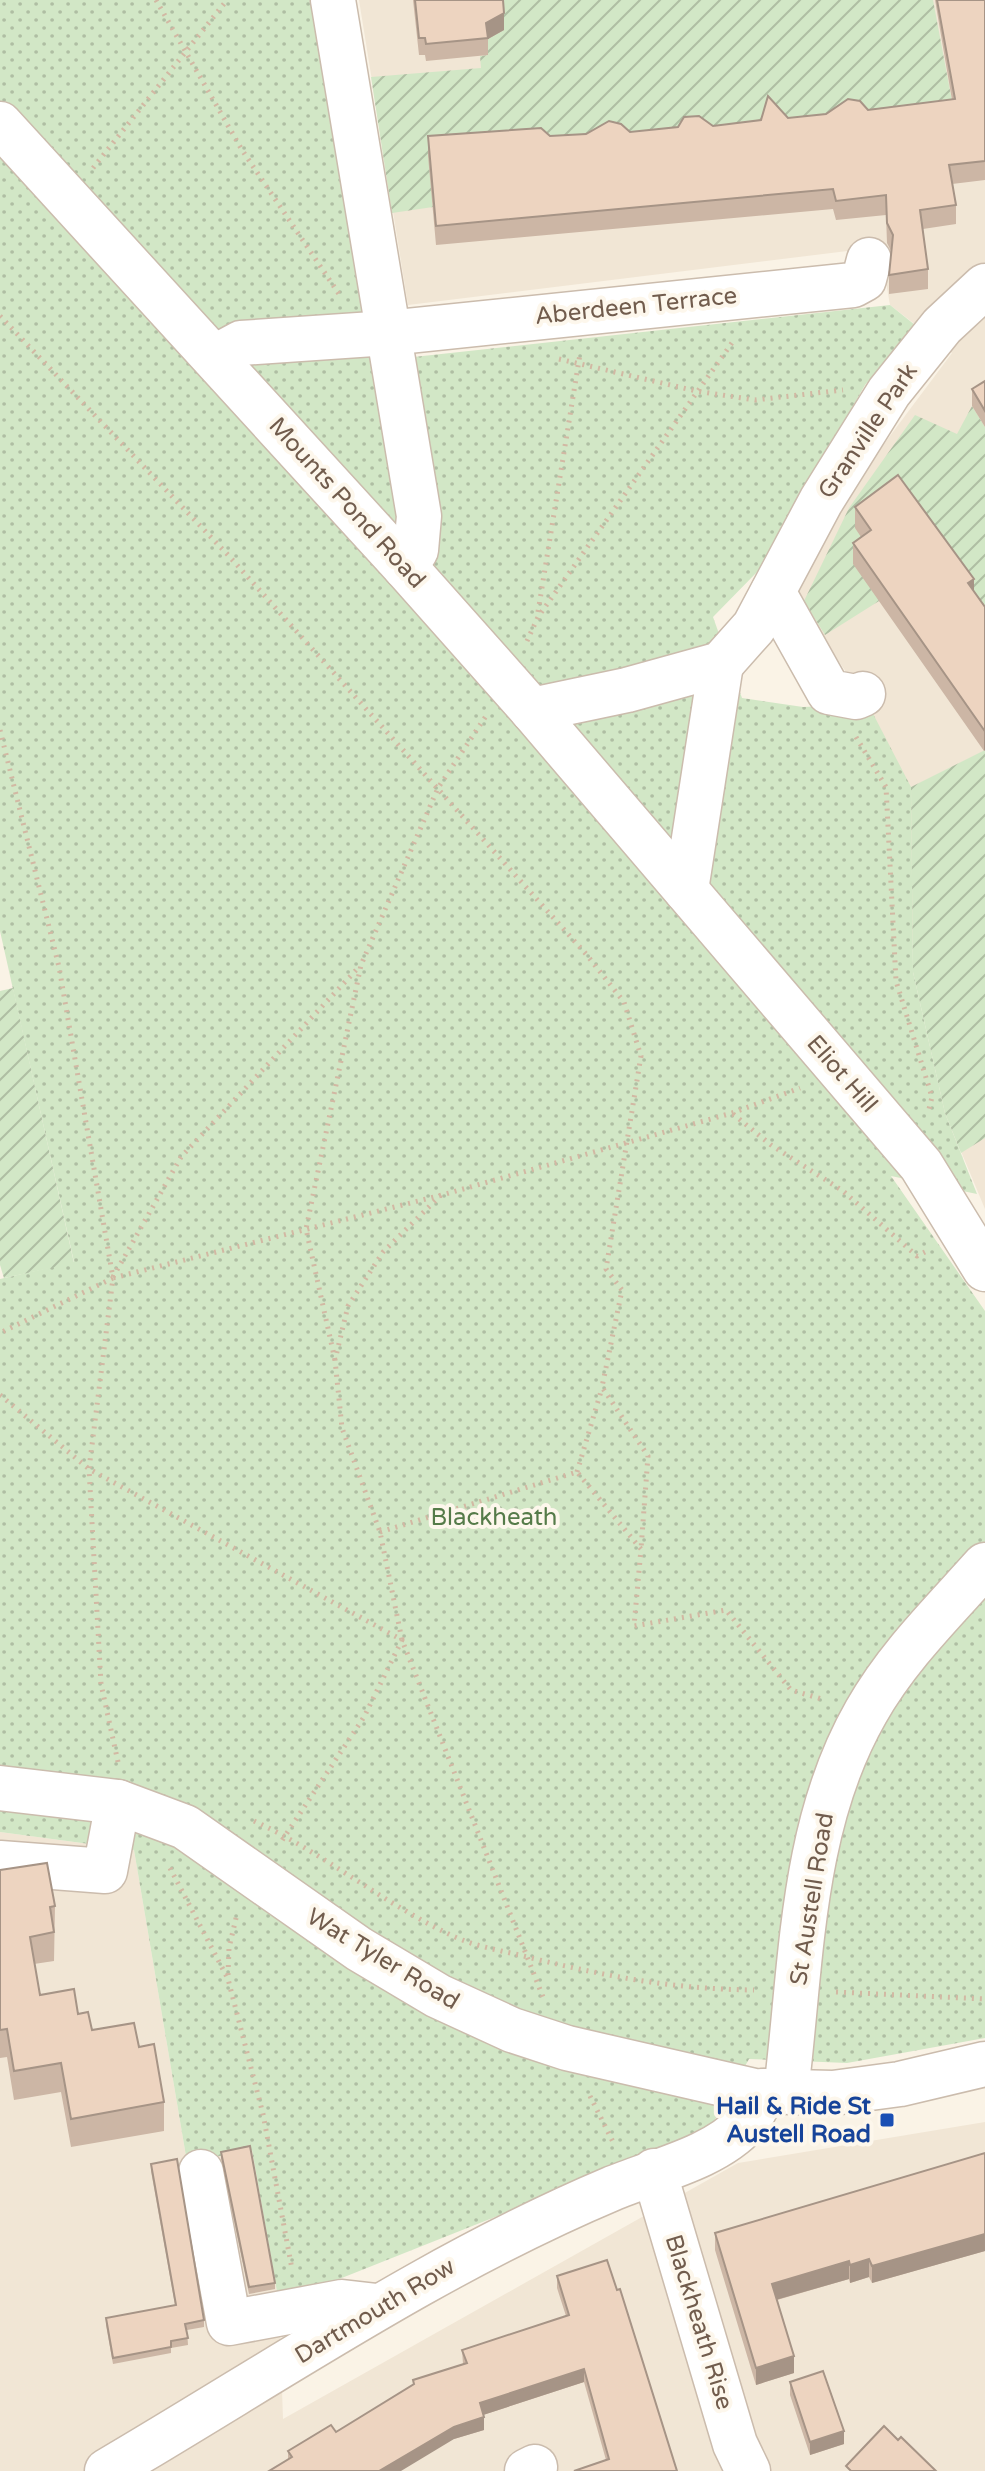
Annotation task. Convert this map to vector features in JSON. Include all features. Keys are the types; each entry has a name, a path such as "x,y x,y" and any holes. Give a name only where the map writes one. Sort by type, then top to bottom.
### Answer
{"street":[{"path":"333,0 419,516 416,550 405,567"},
{"name":"Mounts Pond Road","path":"0,124 405,567 686,890"},
{"name":"Aberdeen Terrace","path":"215,357 241,343 388,333 853,285 864,279 869,260"},
{"name":"Granville Park","path":"721,664 754,627 821,501 896,383 942,326 985,286"},
{"path":"773,592 846,693"},
{"path":"520,697 627,690 721,664 686,890"},
{"name":"Eliot Hill","path":"686,890 921,1165 985,1269"},
{"name":"St Austell Road","path":"775,2091 797,1990 819,1830 837,1772 866,1712 926,1630 985,1565"},
{"name":"Wat Tyler Road","path":"0,1788 128,1805 185,1827 359,1949 438,1996 512,2030 567,2048 775,2091 833,2093 900,2084 985,2064"},
{"path":"0,1863 105,1871 128,1805"},
{"name":"Dartmouth Row","path":"107,2471 282,2368 377,2306 554,2213 700,2154 730,2137 775,2091"},
{"name":"Blackheath Rise","path":"654,2171 735,2444 748,2471"},
{"path":"201,2172 229,2323 342,2302 377,2306"}],"path":[{"path":"156,0 184,52 333,290 388,333"},
{"path":"90,173 227,0"},
{"path":"538,617 768,292"},
{"path":"588,311 538,617 520,697 438,788 361,965 306,1229 335,1360 342,1428 380,1532 402,1640 526,1957 567,2048 622,2162 654,2171"},
{"path":"0,316 228,555 586,954 624,1002 641,1056 634,1108 624,1143 606,1269 622,1290 602,1387 577,1472"},
{"path":"548,354 578,366 755,400 896,383"},
{"path":"846,693 886,787 896,981 932,1097 926,1123"},
{"path":"0,730 59,967 113,1278 89,1469 101,1684 128,1805"},
{"path":"113,1278 181,1157 361,965"},
{"path":"0,1333 113,1278 442,1195 732,1113 811,1084"},
{"path":"732,1113 771,1145 843,1191 917,1256 929,1251"},
{"path":"335,1360 348,1306 383,1252 442,1195"},
{"path":"602,1387 648,1456 634,1626 726,1610 791,1690 866,1712"},
{"path":"0,1395 89,1469 402,1640"},
{"path":"380,1532 577,1472"},
{"path":"577,1472 641,1549"},
{"path":"228,1979 229,1948 236,1916 257,1878 364,1717 402,1640"},
{"path":"245,1817 285,1835 455,1936 493,1950 600,1975 684,1989 797,1990 985,1999"},
{"path":"167,1863 228,1979 249,2051 302,2309"}],"shaded area":[{"path":"359,0 985,0 985,1209 945,1113 868,704 798,602 803,569 875,456 952,353 890,305 880,247 408,305"},
{"path":"0,1832 134,1850 187,2162 252,2150 279,2303 283,2419 738,2163 985,2122 985,2471 0,2471"}],"green space":[{"name":"Blackheath","path":"0,0 311,0 377,361 890,305 915,325 865,385 758,571 713,617 742,698 803,707 868,704 911,787 913,972 945,1113 977,1194 891,1176 985,1311 985,2038 847,2063 749,2059 708,2132 279,2303 252,2150 187,2162 134,1850 0,1832 0,1279 74,1262 0,931"},
{"path":"502,0 933,0 952,101 392,213 371,77 481,68 480,56 488,55 486,40"},
{"path":"972,406 985,427 985,629 871,551 879,601 825,635 804,601 849,508 915,415 957,434"},
{"path":"985,750 985,1138 961,1153 945,1113 913,972 911,787"},
{"path":"13,988 74,1263 4,1278 0,1265 0,991"}],"building":[{"path":"415,0 503,0 504,13 486,23 488,38 426,44 425,38 419,38"},
{"path":"937,0 985,0 985,161 949,165 956,205 920,210 928,269 889,275 893,235 887,223 886,195 836,201 833,189 436,226 428,136 541,128 550,136 586,134 609,121 621,124 630,132 678,127 684,117 699,116 713,126 761,120 768,96 788,118 826,114 848,99 860,101 868,110 955,99"},
{"path":"985,381 985,411 972,389"},
{"path":"898,475 974,579 968,583 985,607 984,730 853,543 871,530 855,507"},
{"path":"47,1863 55,1906 50,1907 54,1932 30,1937 40,1995 74,1989 78,2014 88,2012 92,2030 134,2023 139,2047 154,2044 164,2102 71,2119 61,2063 14,2071 7,2029 0,2030 0,1870"},
{"path":"250,2146 275,2283 249,2287 221,2152"},
{"path":"985,2153 985,2234 872,2266 869,2259 850,2265 849,2261 772,2284 794,2356 756,2368 715,2233"},
{"path":"177,2159 204,2320 185,2324 188,2338 171,2341 171,2347 113,2358 106,2318 176,2305 151,2164"},
{"path":"607,2260 617,2290 620,2289 677,2471 574,2471 609,2459 584,2369 480,2403 484,2417 454,2427 379,2471 269,2471 292,2457 288,2451 331,2425 336,2432 414,2384 413,2380 467,2363 462,2350 569,2315 557,2276"},
{"path":"823,2371 844,2431 810,2442 790,2382"},
{"path":"884,2426 898,2440 901,2437 936,2471 851,2471 846,2466"}],"place":[{"name":"Hail & Ride St Austell Road","path":"887,2120"}]}
